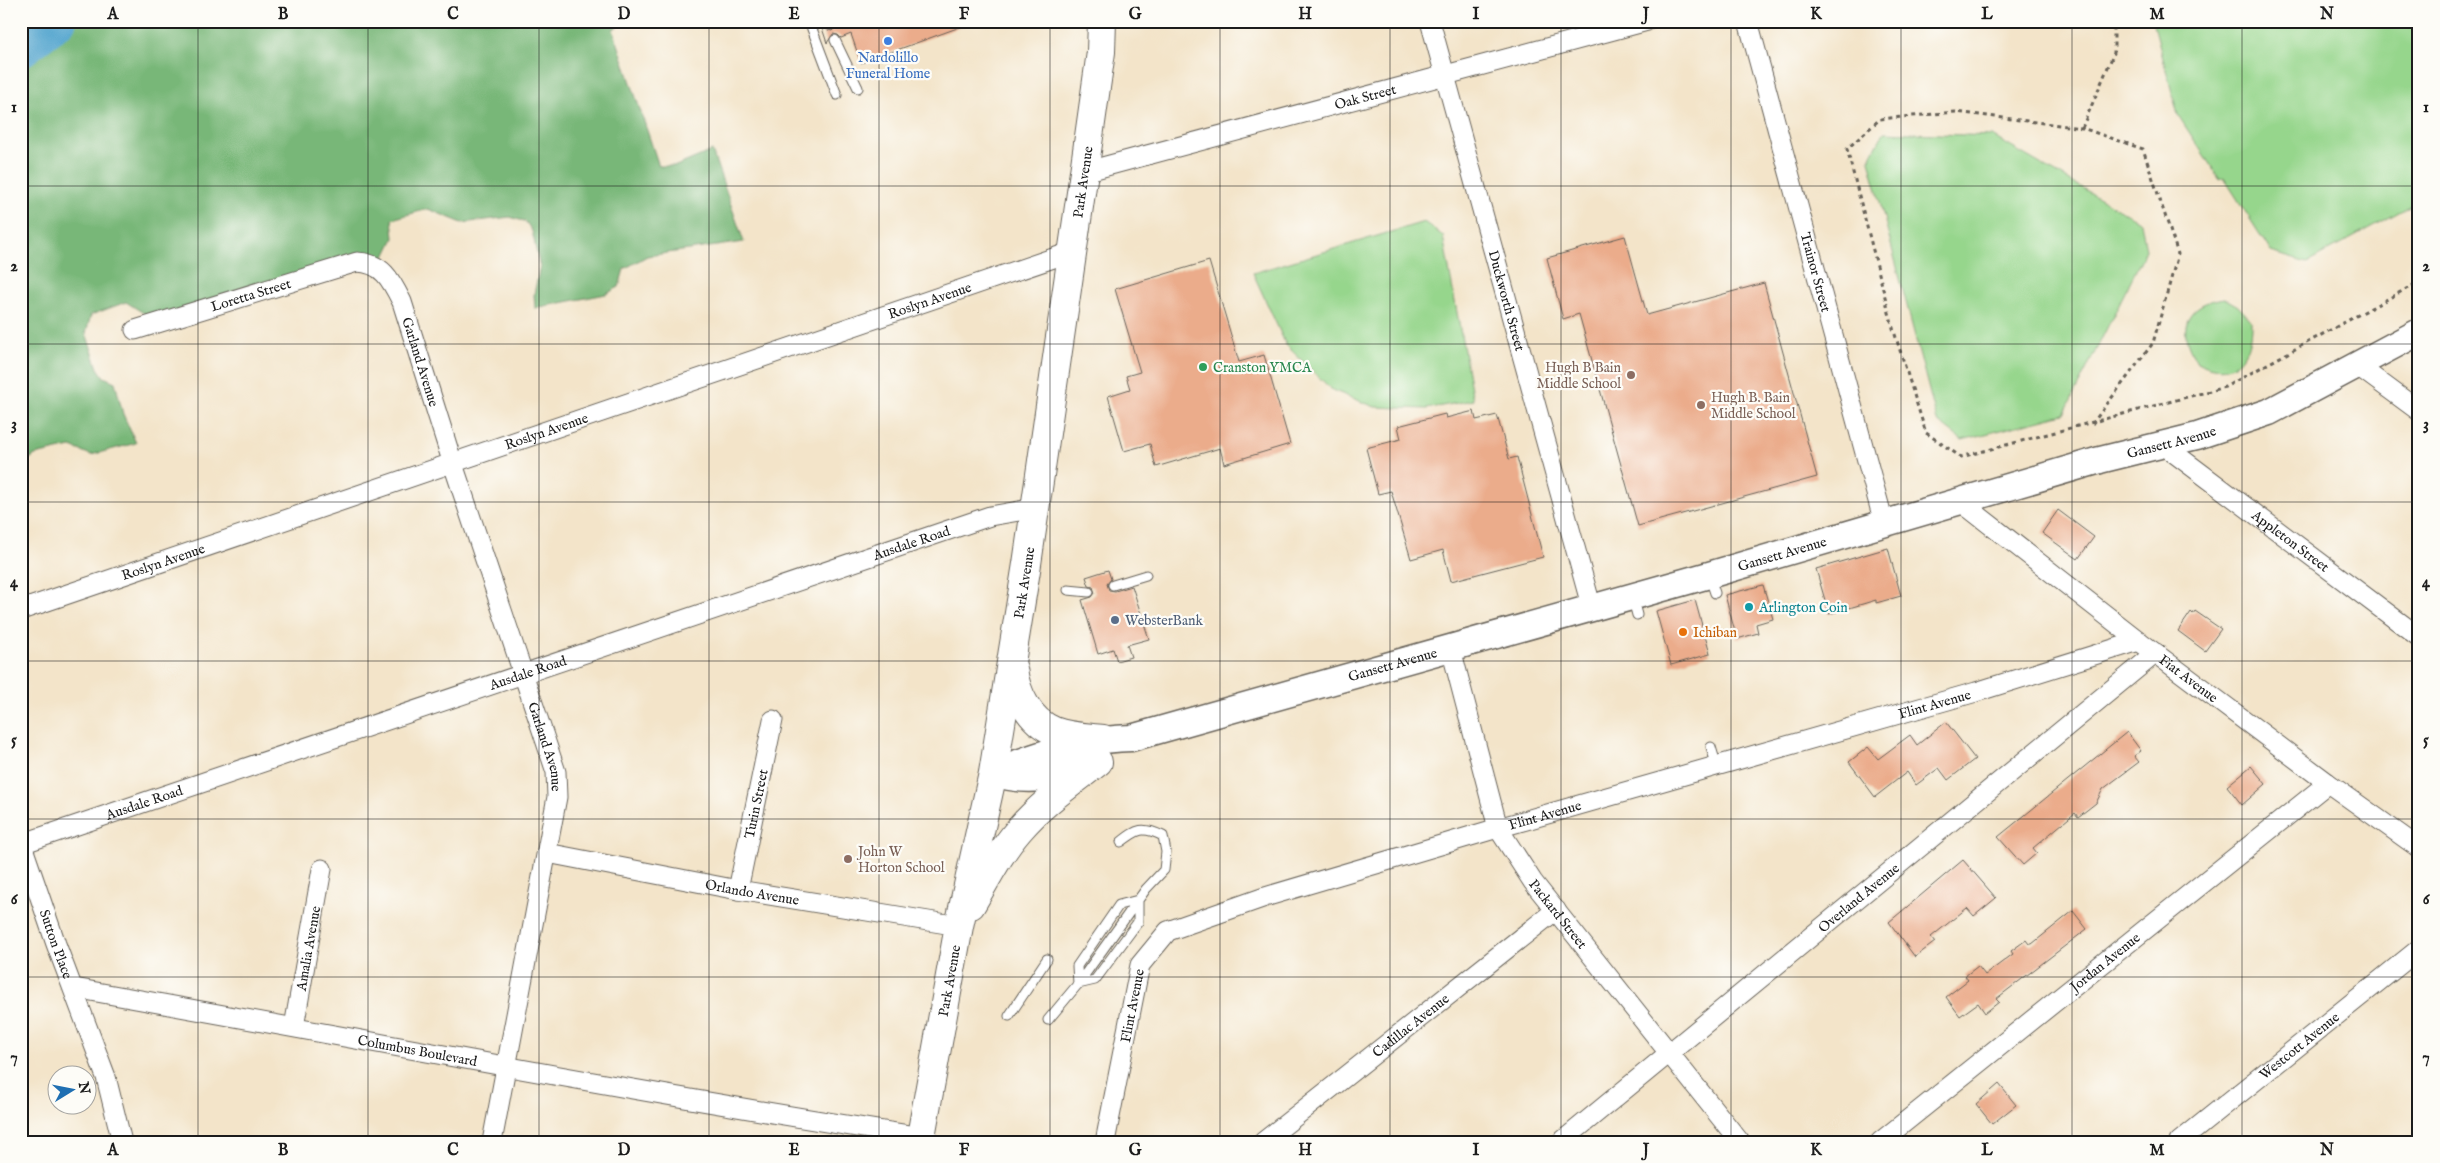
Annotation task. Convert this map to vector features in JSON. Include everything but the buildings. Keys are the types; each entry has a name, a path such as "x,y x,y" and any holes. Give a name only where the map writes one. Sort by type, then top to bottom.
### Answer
{"main road":[{"name":"Park Avenue","path":"920,1140 958,926 992,773 1012,656 1036,508 1071,252 1084,172 1101,52 1102,21"},
{"name":"Gansett Avenue","path":"992,773 1038,754 1101,750 1131,738 1592,609 1635,606 1712,584 1884,523 2162,444 2197,436 2269,412 2419,332"},
{"path":"958,926 1005,848 1018,831 1101,750 1075,736 1052,730 1025,707 1016,688 1012,656"}],"street":[{"name":"Duckworth Street","path":"1430,21 1592,609"},
{"name":"Oak Street","path":"1084,172 1647,21"},
{"name":"Trainor Street","path":"1748,21 1884,523"},
{"name":"Roslyn Avenue","path":"21,610 452,461 1071,252"},
{"name":"Garland Avenue","path":"367,263 380,267 390,277 402,302 452,461 556,772 557,797 492,1142"},
{"name":"Loretta Street","path":"135,330 343,265 367,263"},
{"path":"2358,366 2419,411"},
{"name":"Appleton Street","path":"2162,444 2419,637"},
{"name":"Fiat Avenue","path":"1961,502 2139,641 2328,783 2419,848"},
{"name":"Ausdale Road","path":"21,843 523,676 990,516 1036,508"},
{"name":"Flint Avenue","path":"1105,1142 1140,965 1168,931 1265,897 1498,828 1976,692 2139,641"},
{"name":"Packard Street","path":"1451,649 1498,828 1533,882 1740,1142"},
{"name":"Overland Avenue","path":"1562,1142 2156,653"},
{"name":"Turin Street","path":"738,890 773,720"},
{"name":"Jordan Avenue","path":"1880,1142 2328,783"},
{"name":"Sutton Place","path":"21,843 56,944 74,988"},
{"name":"Orlando Avenue","path":"547,854 738,890 958,926"},
{"name":"Amalia Avenue","path":"294,1027 322,869"},
{"name":"Cadillac Avenue","path":"1263,1142 1556,910"},
{"name":"Westcott Avenue","path":"2179,1142 2419,949"},
{"path":"74,988 106,1077 122,1142"},
{"name":"Columbus Boulevard","path":"74,988 920,1140"}],"lane":[{"path":"809,21 837,95"},
{"path":"835,40 858,88"},
{"path":"1113,585 1146,576"},
{"path":"1068,590 1089,592"},
{"path":"1711,747 1717,767"},
{"path":"1048,1020 1078,984 1138,900 1164,870 1166,852 1163,836 1150,830 1136,830 1121,842"},
{"path":"1009,1016 1046,959"}],"path":[{"path":"2082,128 2114,53 2114,21"},
{"path":"2092,424 2153,344 2178,254 2143,149 2082,128 1956,112 1880,119 1847,150 1893,328 1926,433 1961,457 2092,424 2225,387 2419,282"}],"green space":[{"path":"21,21 627,21 613,29 659,166 676,166 712,151 744,242 647,256 624,269 619,287 606,294 535,308 534,294 540,267 532,231 526,222 510,217 462,223 428,209 392,219 394,238 380,267 364,262 161,324 126,302 91,315 86,333 98,368 104,377 115,382 123,414 136,443 91,455 71,447 35,455 27,461 21,477"},
{"path":"2153,21 2419,21 2419,201 2307,263 2271,252 2224,178 2220,180 2178,115"},
{"path":"1884,132 1992,136 2141,222 2146,250 2064,414 1962,440 1937,421 1869,160"},
{"path":"1424,222 1443,236 1473,400 1426,409 1375,407 1332,390 1286,345 1253,273"},
{"path":"2224,298 2238,306 2251,320 2248,345 2244,355 2231,367 2221,369 2197,362 2186,336 2186,327 2191,314 2196,309 2216,299"}],"waterway":[{"path":"21,50 59,21"}],"place":[{"name":"Nardolillo Funeral Home","path":"888,41"},
{"name":"Cranston YMCA","path":"1203,367"},
{"name":"Hugh B Bain Middle School","path":"1631,375"},
{"name":"Hugh B. Bain Middle School","path":"1701,405"},
{"name":"Arlington Coin","path":"1749,607"},
{"name":"WebsterBank","path":"1115,620"},
{"name":"Ichiban","path":"1683,632"},
{"name":"John W Horton School","path":"848,859"}]}
